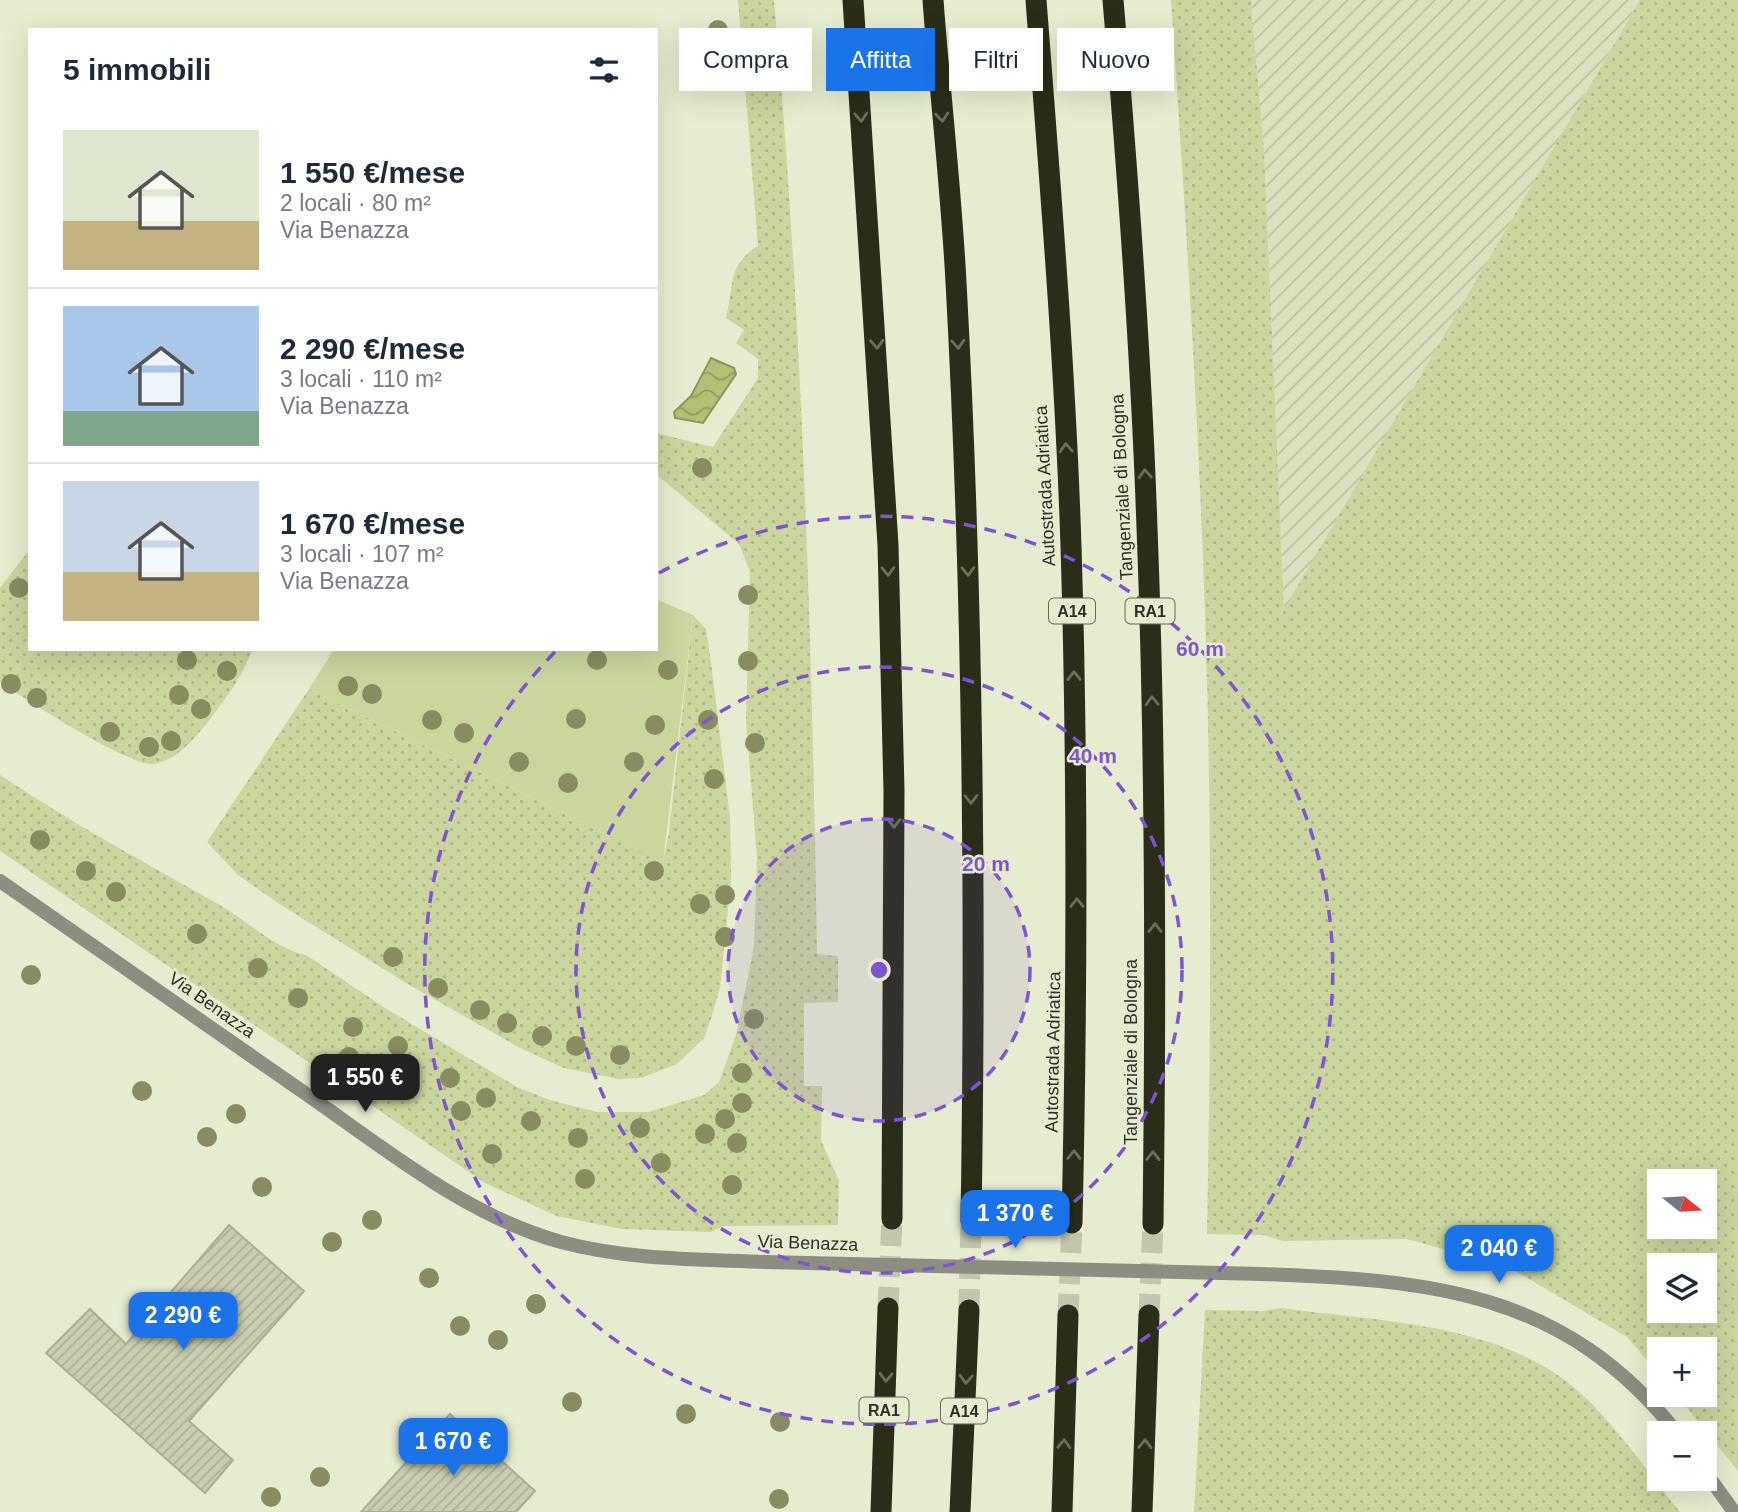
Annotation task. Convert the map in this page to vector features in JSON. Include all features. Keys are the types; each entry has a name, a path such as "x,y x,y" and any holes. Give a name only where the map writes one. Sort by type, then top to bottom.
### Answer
{"highway":[{"path":"853,0 888,545 894,791 892,1219"},
{"path":"933,0 956,279 967,543 974,1041 971,1221"},
{"name":"Autostrada Adriatica","path":"1035,0 1056,257 1071,545 1077,786 1072,1223"},
{"name":"Tangenziale di Bologna","path":"1113,0 1129,198 1147,527 1154,775 1153,1224"},
{"name":"RA1","path":"881,1512 888,1308"},
{"name":"A14","path":"960,1512 969,1311"},
{"path":"1062,1512 1068,1315"},
{"path":"1142,1512 1149,1315"}],"street":[{"name":"Via Benazza","path":"0,881 402,1160 486,1211 530,1231 591,1248 660,1258 1262,1274 1387,1280 1462,1293 1517,1310 1594,1353 1647,1399 1666,1421"},
{"path":"1717,1488 1734,1512"}],"shaded area":[{"path":"738,0 774,0 776,28 740,28"},
{"path":"1171,0 1251,0 1264,151 1284,609 1640,0 1738,0 1738,1471 1717,1445 1717,1421 1698,1421 1687,1407 1717,1407 1717,1337 1647,1337 1647,1360 1627,1337 1507,1266 1406,1239 1283,1241 1264,1235 1207,1234 1210,924 1207,691 1195,383"},
{"path":"1251,0 1640,0 1284,610 1264,151"},
{"path":"745,91 782,91 804,476 817,954 838,956 838,1002 804,1003 804,1086 822,1086 821,1140 839,1181 838,1225 723,1226 711,1232 622,1229 557,1216 485,1183 0,851 0,775 80,825 229,910 271,940 306,955 385,1008 517,1087 550,1100 597,1112 648,1112 704,1095 719,1082 736,1035 754,947 757,859 746,720 750,571 739,544 658,476 658,433 713,447 758,378 758,359 736,343 744,330 726,318 736,269 748,253 758,246"},
{"path":"28,552 28,651 251,651 229,694 186,746 163,761 154,764 142,762 77,730 0,682 0,588"},
{"path":"658,600 693,615 663,862 309,689 333,651 658,651"},
{"path":"693,615 706,629 711,662 730,817 731,879 720,988 711,1019 704,1038 677,1064 641,1078 619,1079 564,1068 520,1048 406,983 278,903 238,875 207,842 309,689 663,862 669,832"},
{"path":"1282,1308 1406,1323 1487,1342 1525,1357 1560,1377 1592,1404 1647,1470 1647,1491 1664,1491 1680,1512 1194,1512 1205,1310 1261,1311"}],"water":[{"path":"711,358 734,368 736,374 703,423 675,418 674,412 691,396"}],"building":[{"path":"229,1225 304,1291 189,1421 233,1460 205,1493 46,1353 90,1309 126,1344"},
{"path":"450,1414 535,1491 516,1512 361,1512"}],"tunnel":[{"path":"888,1308 892,1219"},
{"path":"969,1310 971,1221"},
{"path":"1068,1315 1072,1223"},
{"path":"1149,1315 1153,1224"}]}
